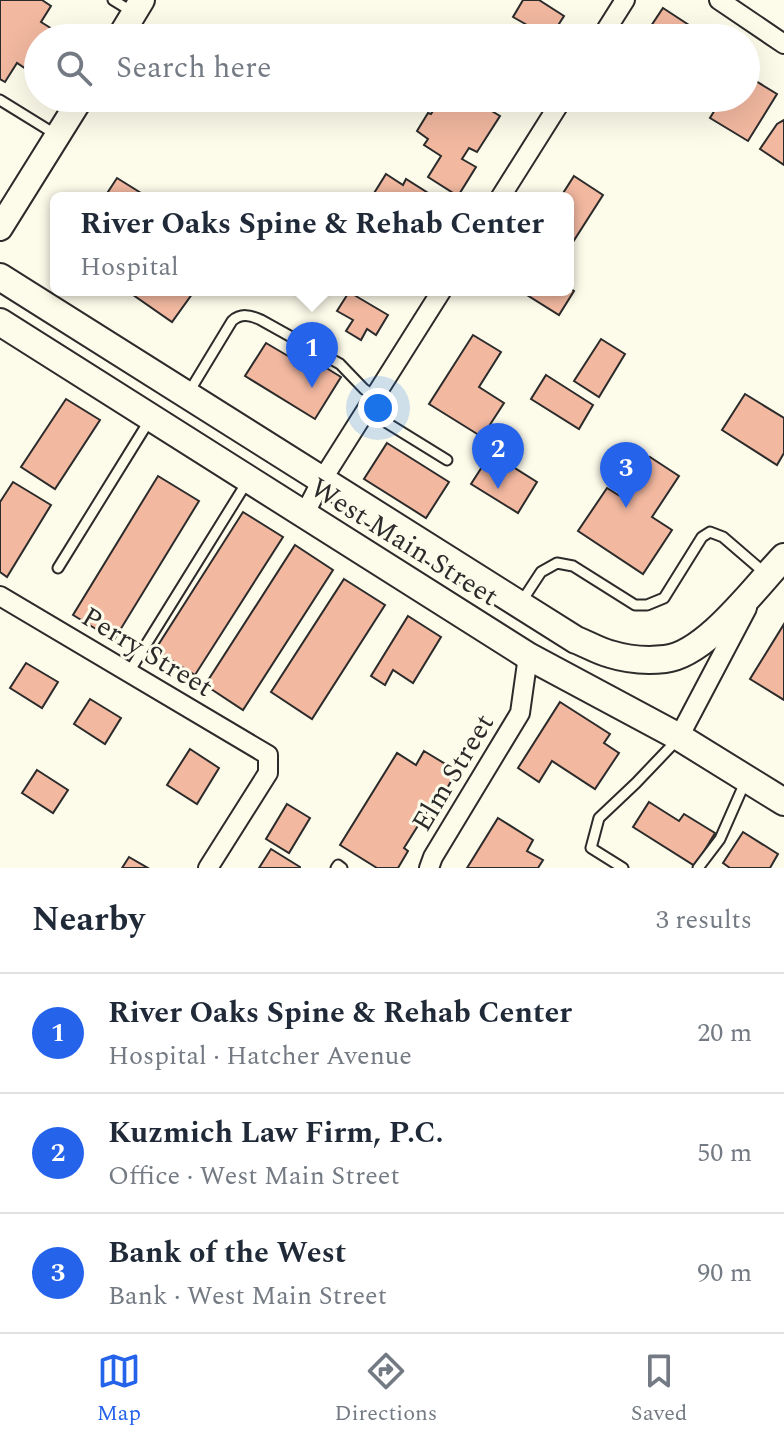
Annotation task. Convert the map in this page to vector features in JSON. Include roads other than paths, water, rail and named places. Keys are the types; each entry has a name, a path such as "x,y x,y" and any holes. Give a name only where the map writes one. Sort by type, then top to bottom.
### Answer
{"main road":[{"name":"West Main Street","path":"0,277 322,480 446,552 576,640 609,654 637,659 667,659 689,650 718,630 771,571"},
{"name":"West Main Street","path":"0,322 528,656 679,737 784,802"}],"street":[{"path":"610,24 625,0"},
{"path":"719,0 754,24"},
{"path":"127,24 138,6"},
{"path":"760,28 784,44"},
{"path":"0,228 72,112"},
{"path":"504,192 554,112"},
{"path":"304,515 322,480 438,296"},
{"path":"679,737 771,571"},
{"name":"Perry Street","path":"0,596 268,755 268,773 208,868"},
{"name":"Elm Street","path":"429,868 520,713 528,656"}],"lane":[{"path":"113,0 138,6"},
{"path":"0,100 57,136"},
{"path":"188,395 232,321 237,316 251,316 340,364 364,389 371,404 447,460"},
{"path":"58,568 151,418"},
{"path":"129,672 248,479"},
{"path":"520,604 541,572 557,563 573,566 635,605 647,605 664,598 702,537 710,532 723,537 771,571"},
{"path":"623,868 591,848 599,818 679,737"},
{"path":"698,868 720,839 747,779"},
{"path":"336,868 338,865 342,868"}],"place":[{"name":"River Oaks Spine & Rehab Center","path":"312,388"},
{"name":"Kuzmich Law Firm, P.C.","path":"498,489"},
{"name":"Bank of the West","path":"626,508"}]}
